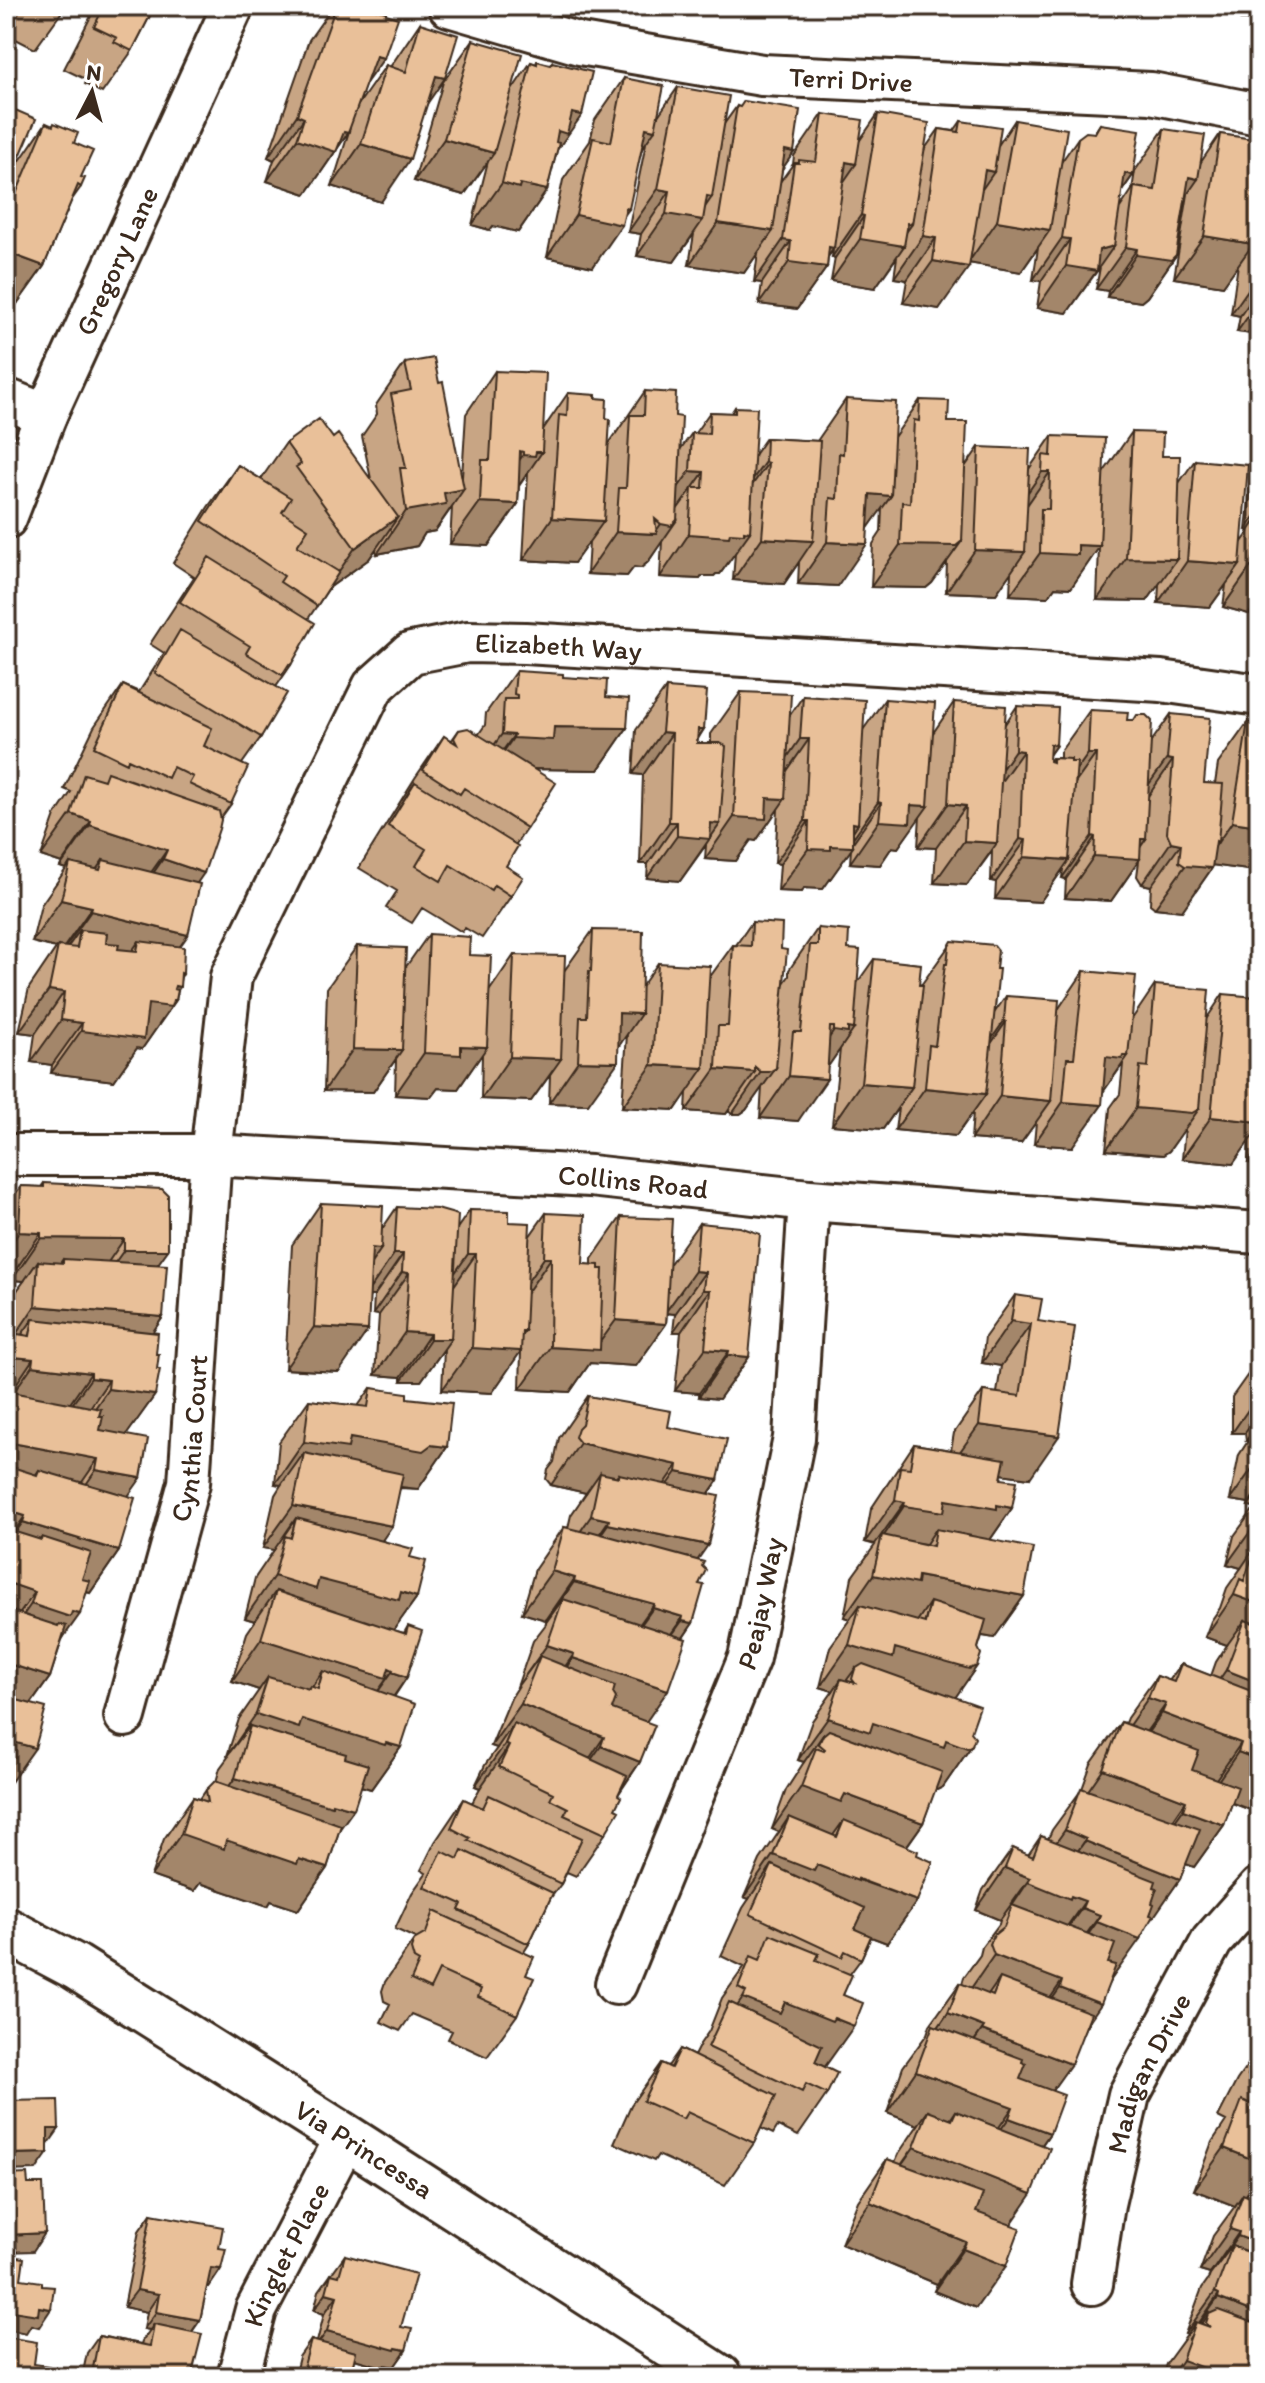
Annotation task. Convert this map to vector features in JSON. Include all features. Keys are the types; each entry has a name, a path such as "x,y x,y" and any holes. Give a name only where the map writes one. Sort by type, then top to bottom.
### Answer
{"street":[{"name":"Gregory Lane","path":"6,518 46,415 233,6"},
{"name":"Terri Drive","path":"449,6 580,44 762,75 1151,93 1259,114"},
{"path":"6,399 46,415"},
{"name":"Elizabeth Way","path":"211,1155 231,977 373,687 411,653 467,642 525,643 1161,681 1259,695"},
{"name":"Collins Road","path":"6,1155 211,1155 590,1176 809,1200 1259,1233"},
{"name":"Cynthia Court","path":"125,1716 189,1483 211,1155"},
{"name":"Peajay Way","path":"616,1984 749,1658 794,1438 809,1200"},
{"name":"Madigan Drive","path":"1092,2284 1104,2204 1129,2095 1212,1941 1259,1888"},
{"name":"Via Princessa","path":"6,1930 76,1967 719,2377"},
{"name":"Kinglet Place","path":"238,2377 256,2310 346,2137"}],"building":[{"path":"104,6 155,6 132,51 114,42 117,38 94,27"},
{"path":"336,6 365,6 398,18 384,58 376,56 348,133 344,132 336,152 297,139 304,118 297,115"},
{"path":"420,23 458,35 445,78 436,76 410,159 361,144 386,65 406,72"},
{"path":"473,40 522,54 494,153 444,139"},
{"path":"537,61 592,72 582,115 572,113 567,134 558,131 556,142 559,143 547,190 502,183 531,62 537,64"},
{"path":"624,78 664,86 655,130 646,128 629,209 626,208 622,225 576,215 593,138 611,142"},
{"path":"678,87 729,96 712,197 707,196 703,220 666,214 670,191 658,189"},
{"path":"744,101 800,110 794,152 785,150 773,231 718,223 737,106 740,107"},
{"path":"6,106 36,119 6,189"},
{"path":"823,114 863,120 856,164 846,162 834,248 829,247 827,267 789,262 791,241 783,240 794,163 799,163 799,160 816,162"},
{"path":"878,114 929,123 912,224 908,223 904,246 860,239 864,216 861,215"},
{"path":"1015,120 1067,129 1050,230 997,221"},
{"path":"961,121 1001,127 994,172 985,170 969,267 933,261 936,238 923,236 939,129 959,132"},
{"path":"46,123 78,133 74,143 93,151 81,177 85,178 81,187 78,185 44,266 6,252 6,204 11,206"},
{"path":"1100,124 1140,130 1133,175 1125,173 1114,246 1099,250 1097,271 1066,266 1070,239 1062,238 1078,138 1086,132 1095,133"},
{"path":"1164,129 1205,135 1198,179 1189,177 1176,255 1171,260 1136,255 1137,249 1126,247 1134,187 1155,190"},
{"path":"1220,134 1259,140 1259,203 1253,244 1204,236"},
{"path":"434,358 439,383 443,382 464,489 444,493 446,504 406,511 400,468 406,468 391,394 411,390 405,363"},
{"path":"495,371 546,373 542,452 536,452 535,456 523,455 520,451 518,504 480,502 482,460 490,460"},
{"path":"645,391 676,393 675,416 682,417 677,520 671,526 655,519 657,534 616,532 619,488 626,488 630,415 644,415"},
{"path":"568,393 607,399 606,418 610,419 604,521 552,518 559,415 567,416"},
{"path":"846,399 896,402 891,496 870,494 867,544 827,542 830,498 837,499 839,453 843,454"},
{"path":"920,400 949,401 948,422 967,422 962,541 956,546 900,545 902,502 910,503 914,420 919,421"},
{"path":"735,407 757,408 750,532 730,533 729,537 689,534 692,488 703,488 704,472 690,471 692,433 709,434 710,412 735,413"},
{"path":"319,419 333,438 338,434 398,517 355,548 296,467 301,464 286,443"},
{"path":"1132,432 1163,433 1162,456 1180,456 1177,559 1126,558"},
{"path":"1052,436 1105,438 1100,546 1078,545 1078,555 1040,553 1041,509 1049,509 1050,472 1042,472 1043,455 1051,456"},
{"path":"766,438 820,441 813,541 762,538 768,463 765,462"},
{"path":"979,447 1030,449 1025,552 975,550"},
{"path":"1195,460 1248,465 1240,565 1187,561"},
{"path":"238,465 291,498 282,512 308,529 297,546 339,572 317,606 280,582 284,576 202,521"},
{"path":"1259,520 1259,567 1252,565"},
{"path":"209,557 315,623 282,675 246,653 250,646 180,602"},
{"path":"180,630 287,693 261,737 155,673"},
{"path":"516,671 607,680 606,697 629,699 627,728 554,727 553,740 513,738 514,735 502,734 504,699 517,699 514,694"},
{"path":"123,685 212,728 204,746 248,767 231,804 189,784 193,777 173,767 168,778 94,747"},
{"path":"666,688 707,691 704,729 698,729 697,743 726,746 720,824 711,823 710,839 677,836 677,822 669,822 672,733 662,732"},
{"path":"741,692 791,694 785,799 767,798 766,819 734,817"},
{"path":"803,696 865,700 858,824 853,823 853,847 808,849 809,821 805,821 809,739 800,739"},
{"path":"885,699 935,703 928,806 911,805 910,823 879,821"},
{"path":"954,702 1006,706 997,843 964,841 966,806 948,804"},
{"path":"1017,706 1058,708 1056,745 1050,744 1049,761 1052,762 1052,758 1077,762 1069,860 1024,857 1026,840 1020,839 1023,751 1015,750"},
{"path":"1090,710 1128,712 1127,720 1146,715 1152,721 1146,839 1141,839 1140,859 1094,856 1096,754 1088,754"},
{"path":"1171,714 1210,718 1204,783 1223,784 1218,842 1212,868 1185,866 1179,862 1181,844 1171,842 1167,833 1173,760 1167,759"},
{"path":"1248,722 1259,724 1259,826 1232,822"},
{"path":"468,728 556,783 527,828 464,788 460,794 423,770 444,736 457,744 454,738 459,730"},
{"path":"107,772 219,811 219,829 204,873 163,859 167,850 90,825 91,821 71,814 84,774 104,780"},
{"path":"415,782 518,846 506,866 523,877 511,896 494,885 491,890 450,865 441,881 416,866 426,849 388,826"},
{"path":"103,860 200,884 188,935 91,911 92,907 61,900 70,863 100,870"},
{"path":"752,922 782,924 781,949 787,950 776,1068 769,1072 761,1072 755,1067 755,1072 716,1069 718,1026 728,1026 733,945 751,946"},
{"path":"818,928 849,931 848,949 860,950 854,1029 848,1028 848,1033 834,1031 834,1027 830,1027 827,1079 789,1076 793,1032 801,1032 810,945 818,945"},
{"path":"80,930 107,933 106,943 119,944 118,949 137,951 139,941 184,947 180,987 175,986 174,989 178,990 176,1000 173,1000 171,1007 148,1004 144,1039 81,1031 82,1023 61,1020 64,992 49,990 58,946 77,948"},
{"path":"593,930 643,931 641,1014 619,1013 618,1062 578,1061 580,1017 587,1017"},
{"path":"429,934 470,937 469,955 491,956 487,1047 461,1046 461,1055 424,1053"},
{"path":"952,941 994,945 998,950 996,969 999,969 986,1094 925,1088 929,1045 935,1046 945,964"},
{"path":"357,946 406,948 402,1050 353,1049"},
{"path":"514,955 565,956 561,1059 510,1057"},
{"path":"874,959 921,964 919,985 923,985 912,1087 861,1083"},
{"path":"658,963 710,966 704,1068 652,1065"},
{"path":"1084,971 1136,976 1128,1056 1122,1059 1106,1057 1102,1105 1063,1102 1067,1058 1074,1058"},
{"path":"1155,985 1209,990 1199,1109 1192,1113 1136,1108 1140,1066 1148,1067"},
{"path":"1223,994 1256,997 1254,1016 1259,1017 1259,1122 1211,1117"},
{"path":"1006,996 1059,1000 1051,1101 1000,1096"},
{"path":"44,1183 162,1189 168,1195 168,1250 124,1250 124,1239 41,1238 41,1233 19,1232 21,1186 44,1187"},
{"path":"321,1203 383,1206 381,1249 372,1248 368,1330 314,1327"},
{"path":"397,1207 437,1209 458,1215 451,1339 430,1339 430,1334 405,1332 409,1273 402,1272 403,1254 394,1254"},
{"path":"470,1210 509,1211 509,1222 530,1223 525,1331 522,1331 521,1351 472,1348 476,1254 468,1254"},
{"path":"546,1213 585,1215 583,1264 599,1265 599,1269 603,1269 600,1350 550,1347 551,1258 544,1258"},
{"path":"621,1217 672,1219 666,1324 616,1320"},
{"path":"699,1223 740,1227 760,1234 749,1357 705,1349 710,1290 703,1290 705,1272 695,1271"},
{"path":"63,1259 167,1265 163,1317 35,1306 38,1261 63,1263"},
{"path":"1015,1295 1042,1299 1038,1321 1075,1327 1059,1436 979,1425 983,1391 1020,1396 1031,1324 1011,1321"},
{"path":"33,1319 158,1333 156,1354 159,1354 157,1369 160,1369 155,1395 108,1389 109,1380 91,1378 91,1373 32,1366 33,1359 14,1357 17,1334 30,1336"},
{"path":"371,1388 407,1393 407,1398 452,1403 447,1447 431,1445 423,1451 350,1438 348,1448 304,1442 309,1400 368,1407"},
{"path":"6,1391 101,1409 100,1430 148,1439 141,1478 96,1470 98,1459 12,1443 13,1439 6,1437"},
{"path":"588,1396 671,1411 668,1427 727,1439 718,1480 677,1472 678,1465 580,1443 575,1437 582,1424"},
{"path":"914,1444 1005,1459 1001,1479 1017,1481 1012,1508 997,1505 997,1509 946,1500 944,1512 904,1506 905,1502 895,1500 900,1467 910,1468"},
{"path":"304,1453 403,1474 392,1526 293,1506"},
{"path":"12,1467 37,1475 39,1470 135,1498 119,1551 23,1522 25,1516 6,1510 6,1486"},
{"path":"600,1473 619,1477 619,1474 719,1496 708,1545 608,1524 609,1520 591,1516"},
{"path":"296,1518 413,1549 410,1557 426,1561 417,1597 401,1592 399,1600 319,1579 316,1589 274,1576 285,1536 291,1538"},
{"path":"564,1527 590,1531 704,1562 702,1566 706,1570 699,1584 704,1585 693,1623 653,1608 654,1604 574,1582 575,1578 552,1571"},
{"path":"6,1529 91,1553 82,1579 90,1581 80,1614 72,1612 70,1617 31,1604 35,1592 6,1582"},
{"path":"936,1529 1033,1548 1024,1596 918,1576 917,1584 873,1575 882,1535 933,1546"},
{"path":"1256,1546 1259,1547 1259,1604 1234,1595 1240,1579 1244,1581"},
{"path":"276,1591 406,1634 408,1626 422,1631 407,1677 389,1668 386,1678 261,1639"},
{"path":"563,1599 686,1639 668,1690 573,1658 574,1654 547,1645"},
{"path":"930,1602 986,1620 978,1648 981,1654 977,1666 969,1669 895,1648 893,1658 849,1645 860,1605 925,1623"},
{"path":"6,1609 66,1626 50,1677 6,1663"},
{"path":"1245,1620 1259,1625 1259,1683 1226,1670"},
{"path":"540,1656 615,1686 613,1693 616,1698 612,1709 655,1725 640,1762 601,1746 604,1737 521,1704"},
{"path":"863,1664 980,1706 971,1732 975,1737 972,1745 967,1748 946,1740 944,1747 873,1723 870,1732 828,1718 841,1679 855,1683 852,1679 855,1669"},
{"path":"1181,1664 1259,1694 1259,1760 1238,1752 1241,1743 1162,1713 1166,1704 1148,1698 1157,1676 1174,1682"},
{"path":"323,1671 415,1704 401,1747 385,1745 302,1719 299,1728 256,1714 268,1677 318,1689"},
{"path":"6,1697 46,1708 35,1748 6,1740"},
{"path":"1121,1722 1199,1751 1192,1770 1238,1787 1224,1825 1183,1810 1186,1801 1103,1769"},
{"path":"514,1723 627,1776 618,1795 621,1797 615,1809 619,1811 605,1834 564,1815 568,1808 550,1799 553,1793 499,1767 509,1746 505,1744"},
{"path":"250,1726 346,1754 345,1758 368,1765 354,1809 332,1803 332,1806 235,1778"},
{"path":"829,1730 942,1772 923,1823 845,1794 841,1802 801,1787 816,1748 825,1749 819,1744"},
{"path":"215,1781 341,1825 327,1868 299,1859 297,1864 226,1840 224,1849 181,1834 193,1797 208,1802 206,1790"},
{"path":"1081,1788 1200,1829 1180,1879 1065,1830"},
{"path":"489,1795 582,1838 561,1884 468,1840 470,1838 451,1828 464,1799 483,1808"},
{"path":"789,1817 837,1837 844,1820 918,1851 917,1855 933,1862 917,1901 817,1865 814,1871 773,1855"},
{"path":"1041,1836 1156,1881 1150,1915 1153,1916 1140,1939 1097,1922 1100,1915 1082,1908 1085,1901 1071,1896 1070,1899 1028,1882 1030,1878 1005,1868 1013,1848 1033,1857"},
{"path":"462,1850 553,1893 529,1944 459,1910 462,1904 424,1887 442,1851 458,1859"},
{"path":"772,1865 865,1908 855,1929 871,1936 861,1959 845,1951 842,1957 750,1914"},
{"path":"1012,1905 1115,1944 1108,1963 1116,1965 1101,2004 1060,1988 1062,1981 994,1955 990,1944 994,1935 1004,1927"},
{"path":"434,1911 534,1957 526,1975 534,1978 517,2015 478,1997 481,1989 439,1970 430,1989 411,1980 419,1962 414,1959 411,1949 414,1940 426,1933"},
{"path":"770,1934 819,1954 816,1960 852,1975 843,1995 863,2003 854,2026 834,2018 832,2021 785,2002 780,2013 743,1998 746,1992 738,1988 751,1956 760,1960"},
{"path":"1000,1978 1091,2013 1071,2064 982,2030 984,2027 948,2013 960,1983 993,1996"},
{"path":"729,2002 822,2046 815,2062 837,2073 827,2094 806,2084 802,2092 708,2047"},
{"path":"933,2025 1023,2059 1022,2062 1026,2064 1020,2079 1064,2095 1050,2133 1009,2118 1013,2107 916,2071"},
{"path":"680,2049 776,2096 754,2143 687,2112 683,2119 643,2101 661,2063 671,2068"},
{"path":"1259,2053 1259,2081 1248,2075"},
{"path":"58,2100 59,2129 48,2129 48,2153 6,2154 6,2101"},
{"path":"1242,2100 1259,2107 1259,2162 1224,2148"},
{"path":"928,2111 952,2120 956,2111 1050,2148 1032,2194 914,2147"},
{"path":"887,2159 983,2194 976,2212 1020,2228 1006,2266 963,2249 966,2242 870,2202"},
{"path":"27,2174 28,2184 43,2184 45,2233 6,2235 6,2175"},
{"path":"1259,2178 1259,2244 1238,2236 1239,2232 1230,2229 1243,2194 1254,2199"},
{"path":"151,2214 223,2227 219,2248 226,2249 221,2269 211,2268 200,2320 156,2312 159,2294 137,2290"},
{"path":"1232,2246 1259,2256 1259,2314 1218,2298 1219,2294 1215,2292"},
{"path":"6,2255 24,2258 21,2279 54,2287 51,2309 39,2307 38,2315 6,2310"},
{"path":"345,2255 416,2274 401,2327 412,2329 406,2350 395,2350 327,2331 337,2296 326,2293 331,2274 339,2276"},
{"path":"1218,2310 1259,2325 1259,2377 1248,2377 1227,2369 1224,2376 1182,2360 1196,2322 1210,2327 1206,2323 1209,2314"},
{"path":"154,2324 202,2334 191,2377 112,2377 113,2372 93,2368 99,2336 150,2346"},
{"path":"6,2337 37,2342 34,2364 49,2366 48,2377 6,2377"},
{"path":"311,2340 356,2352 350,2377 301,2377"}]}
